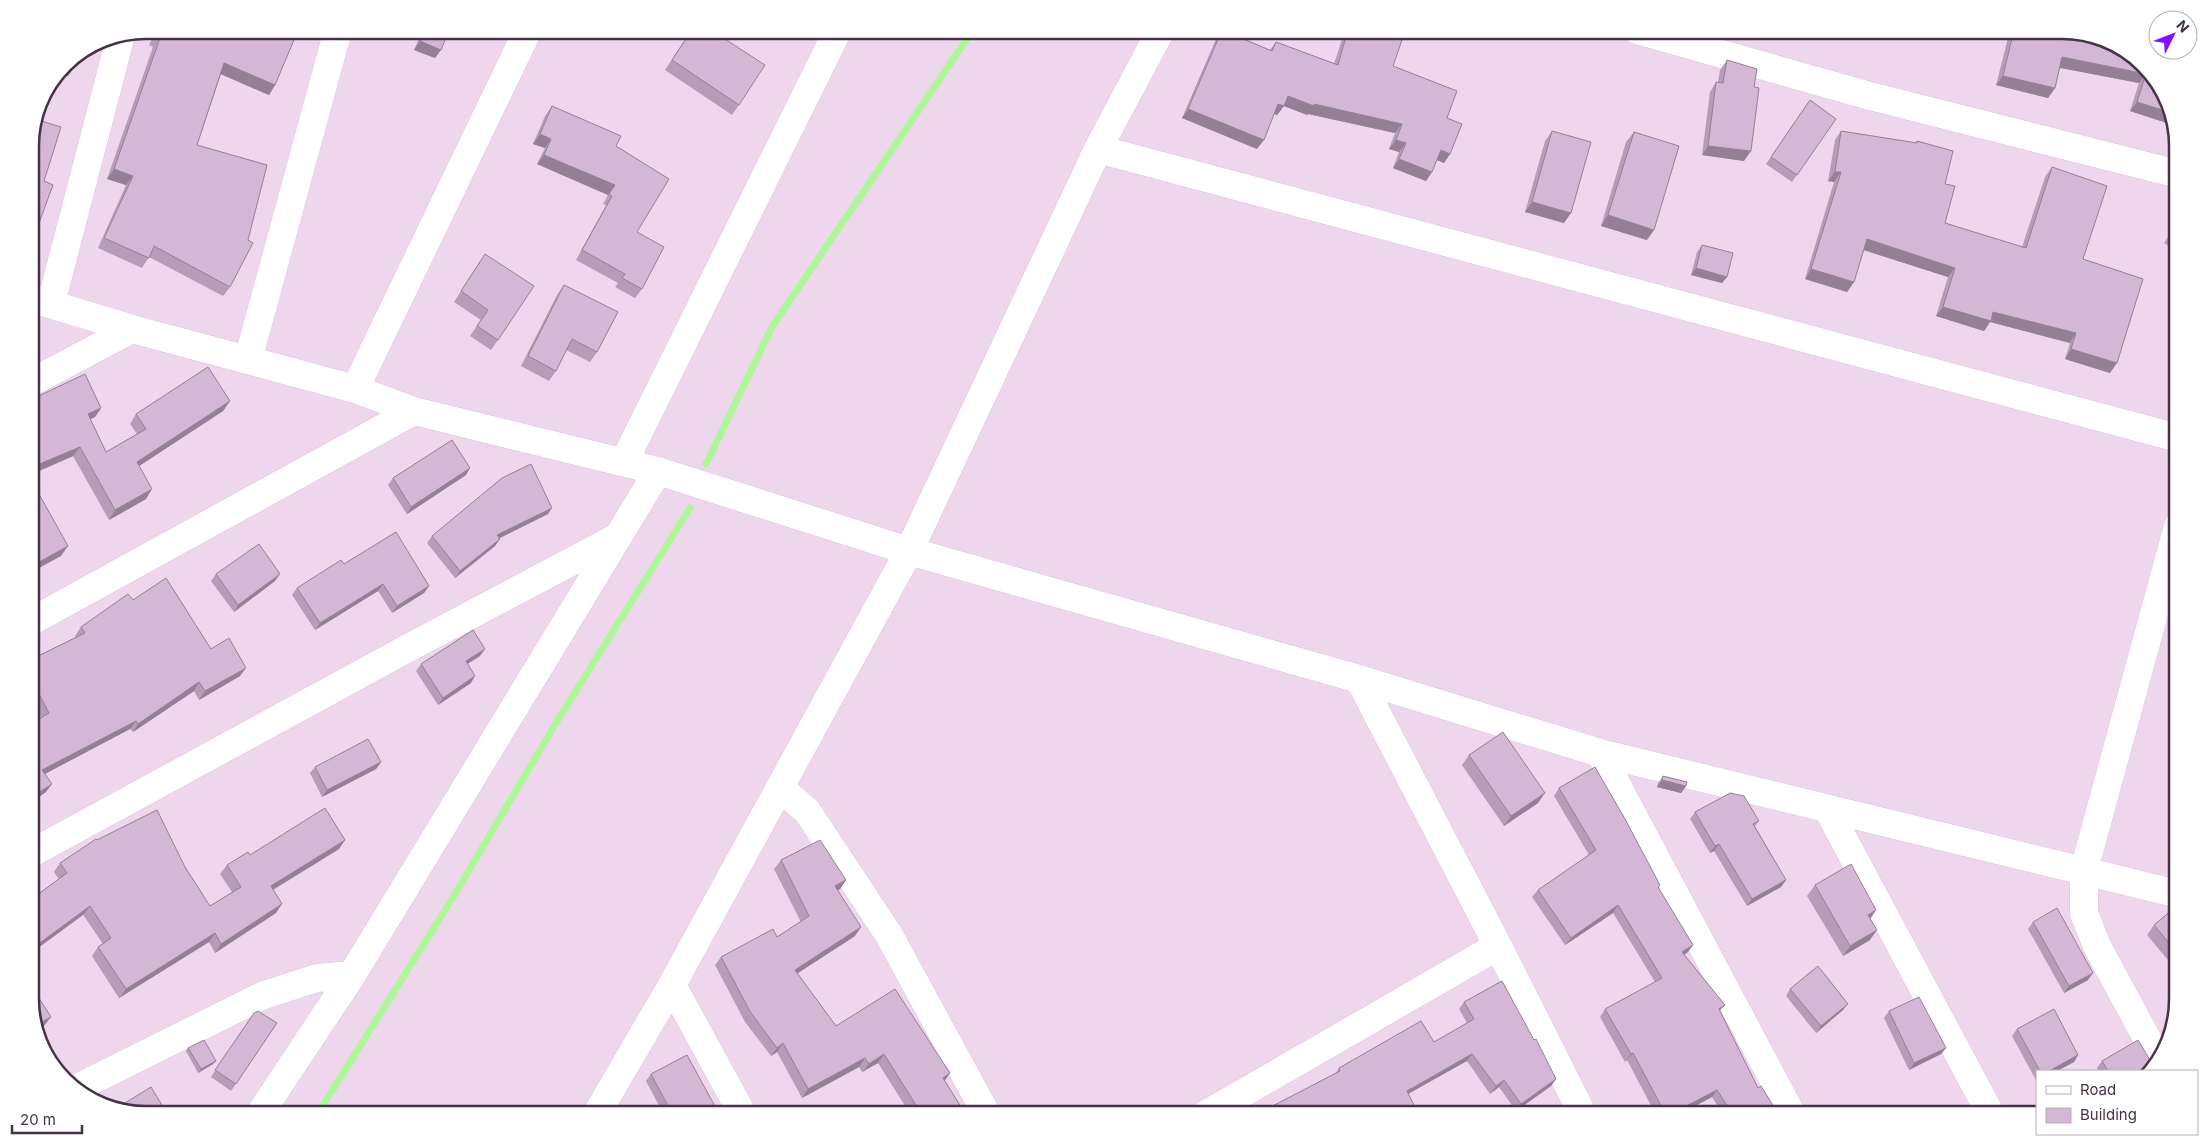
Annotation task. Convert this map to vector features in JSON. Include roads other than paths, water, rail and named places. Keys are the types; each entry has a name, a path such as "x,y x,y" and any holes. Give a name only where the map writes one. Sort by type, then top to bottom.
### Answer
{"street":[{"path":"248,360 336,39"},
{"path":"355,389 524,39"},
{"path":"624,462 834,39"},
{"path":"601,1106 672,985 909,551 1098,149 1156,39"},
{"path":"1669,39 1870,96 2169,172"},
{"path":"119,42 40,301 132,329 355,389 414,411 658,471 909,551 1359,679 1600,753 2169,892"},
{"path":"1098,149 2169,436"},
{"path":"39,378 132,329"},
{"path":"39,617 414,411"},
{"path":"265,1106 352,975 658,471"},
{"path":"39,849 410,647 618,537"},
{"path":"2155,1053 2097,946 2084,914 2084,870 2169,559"},
{"path":"550,573 589,585"},
{"path":"1359,679 1498,946 1578,1106"},
{"path":"1600,753 1787,1106"},
{"path":"780,788 807,811 888,935 982,1106"},
{"path":"1828,810 1986,1106"},
{"path":"1221,1106 1498,946"},
{"path":"82,1085 264,995 317,978 352,975"},
{"path":"672,985 738,1106"}],"waterway":[{"path":"706,464 772,327 967,39"},
{"path":"323,1106 452,899 556,723 690,508"}]}
